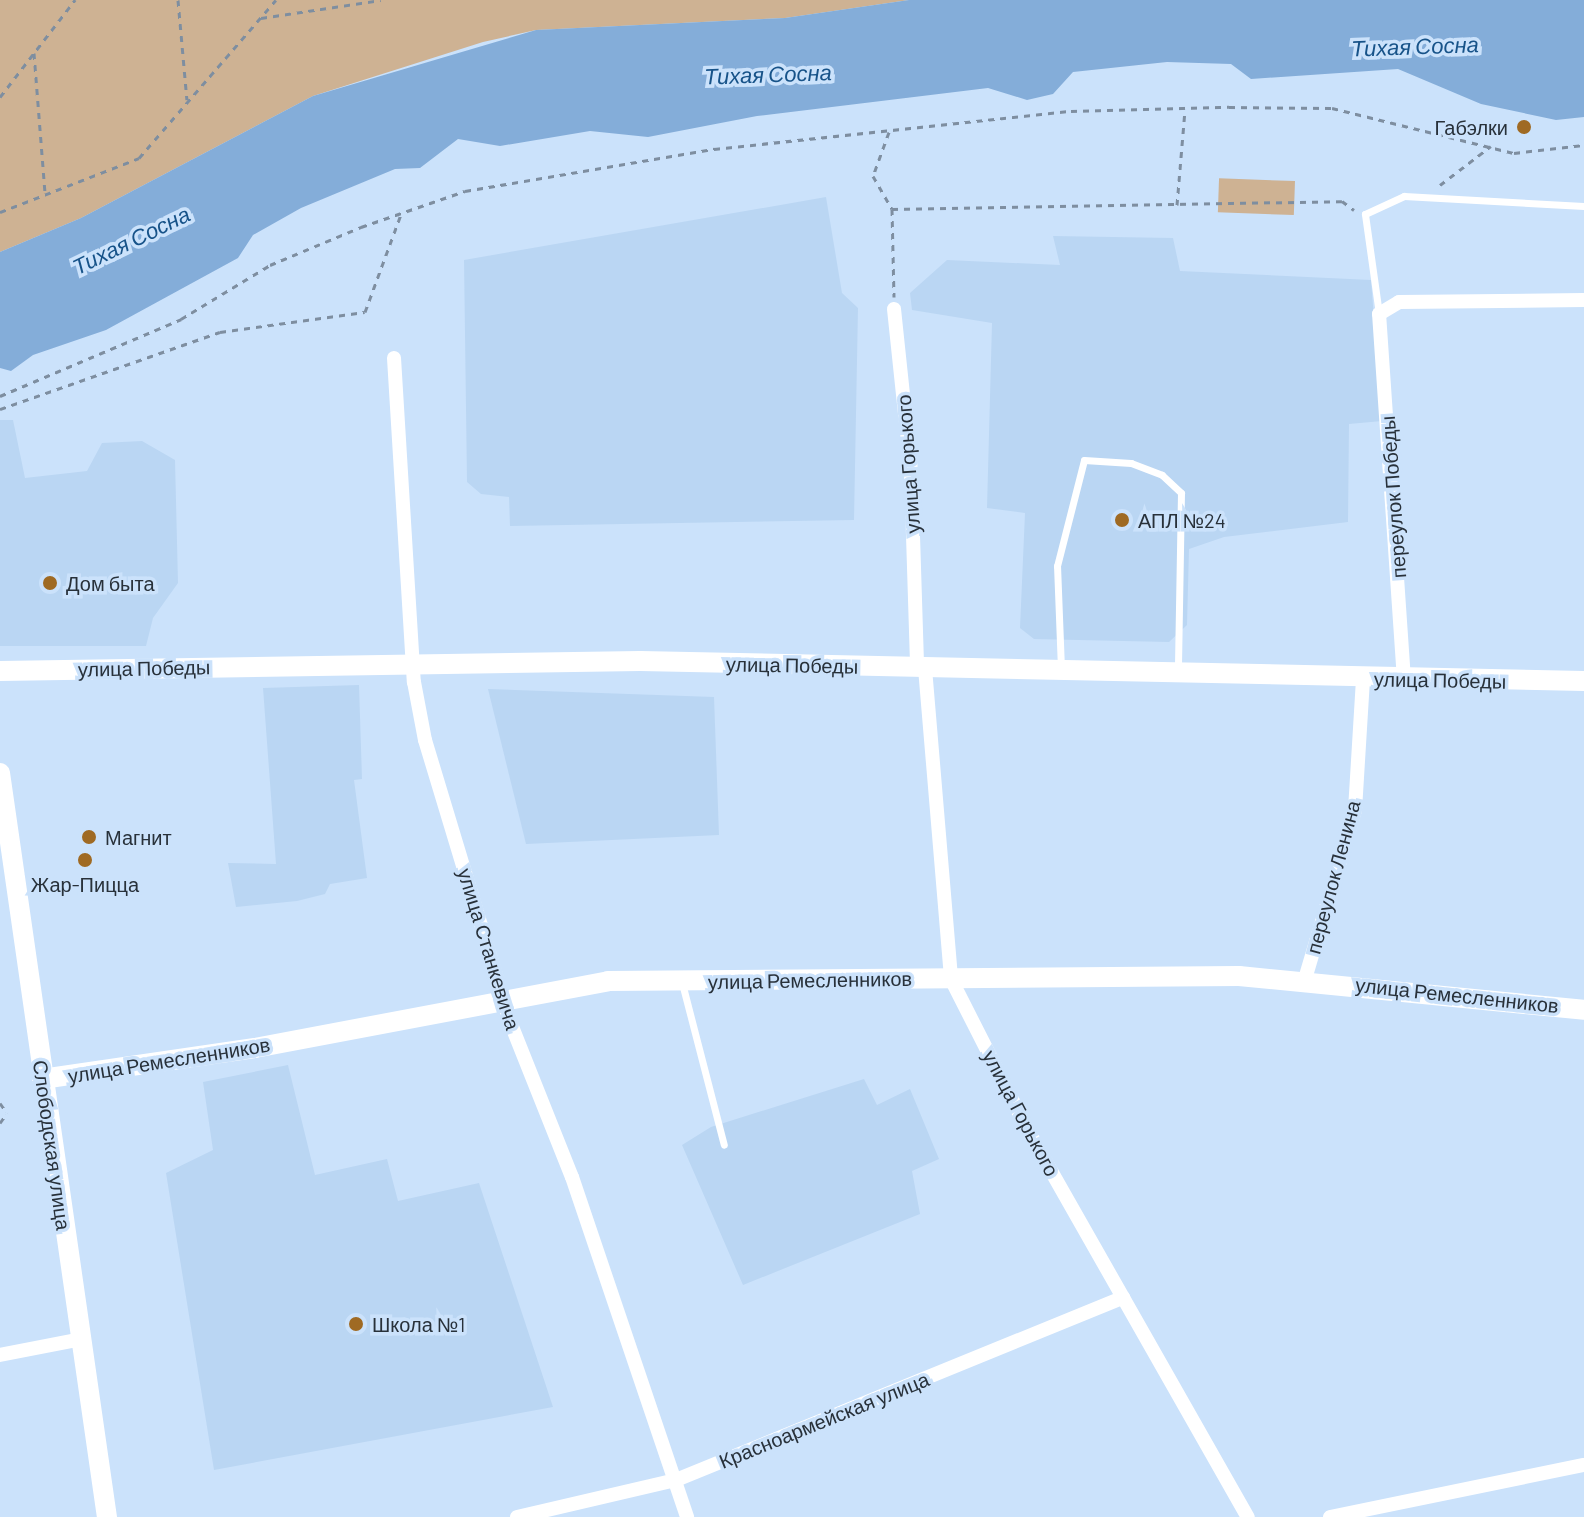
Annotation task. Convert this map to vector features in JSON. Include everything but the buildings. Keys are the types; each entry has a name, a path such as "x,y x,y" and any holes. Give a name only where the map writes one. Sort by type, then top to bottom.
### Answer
{"street":[{"path":"1379,314 1399,302 1584,300"},
{"name":"улица Горького","path":"894,309 911,472 921,668 951,979 1123,1298 1248,1517"},
{"name":"переулок Победы","path":"1379,314 1404,680"},
{"name":"улица Станкевича","path":"394,358 416,664 425,740 504,996 687,1517"},
{"name":"улица Победы","path":"0,671 416,664 921,668 1404,680 1584,681"},
{"name":"переулок Ленина","path":"1305,979 1355,810 1363,679"},
{"name":"Слободская улица","path":"0,773 107,1517"},
{"name":"улица Ремесленников","path":"42,1079 255,1048 504,996 608,981 1305,979 1584,1010"},
{"name":"Красноармейская улица","path":"517,1517 676,1480 1123,1298"},
{"path":"0,1355 82,1339"},
{"path":"1330,1517 1584,1465"}],"lane":[{"path":"1379,314 1365,214 1404,196 1584,206"},
{"path":"1062,672 1057,566 1084,460 1131,463 1162,475 1181,493 1178,674"},
{"path":"682,981 724,1145"}],"path":[{"path":"0,97 75,0"},
{"path":"178,0 188,102"},
{"path":"0,212 139,158 276,0"},
{"path":"261,18 381,0"},
{"path":"34,53 45,194"},
{"path":"1177,205 1185,108"},
{"path":"0,396 181,319 270,265 402,213 465,191 667,156 1071,111 1185,108 1332,108 1514,153 1584,145"},
{"path":"889,131 873,176 892,209 894,309"},
{"path":"1425,198 1491,145"},
{"path":"892,209 1342,201 1365,214"},
{"path":"0,409 220,332 365,312 402,213"},
{"path":"0,1103 7,1113"},
{"path":"0,1113 7,1113"},
{"path":"0,1123 7,1113"}],"shaded area":[{"path":"0,0 909,0 785,18 536,30 483,42 313,96 81,218 0,252"},
{"path":"1219,178 1295,181 1294,215 1218,212"},
{"path":"826,197 842,293 858,308 854,520 510,526 509,497 481,494 467,482 464,260"},
{"path":"1053,236 1173,238 1180,271 1371,280 1382,421 1349,424 1348,522 1224,537 1189,549 1187,625 1169,642 1034,639 1020,628 1025,513 987,508 992,323 912,310 910,293 947,260 1060,265"},
{"path":"0,420 13,420 25,478 87,471 102,443 142,441 175,460 178,583 153,618 146,646 0,646"},
{"path":"359,685 362,779 354,780 367,878 330,884 325,894 297,901 236,907 228,863 276,864 263,688"},
{"path":"488,689 714,697 719,835 526,844"},
{"name":"Школа №1","path":"288,1065 315,1175 387,1159 398,1201 479,1183 553,1407 214,1470 166,1173 213,1150 203,1082"},
{"path":"864,1079 877,1105 910,1089 939,1159 912,1171 920,1214 743,1285 682,1145 711,1127"}],"water":[{"name":"Тихая Сосна","path":"909,0 1584,0 1584,117 1556,120 1481,104 1398,69 1251,79 1231,64 1167,62 1073,72 1053,94 1027,100 988,88 757,116 648,137 590,131 500,146 458,139 420,168 395,169 301,208 253,235 238,258 106,330 33,355 11,371 0,368 0,252 81,218 313,96 536,30 785,18"}],"place":[{"name":"Габэлки","path":"1524,127"},
{"name":"АПЛ №24","path":"1122,520"},
{"name":"Дом быта","path":"50,583"},
{"name":"Магнит","path":"89,837"},
{"name":"Жар-Пицца","path":"85,860"},
{"name":"Школа №1","path":"356,1324"}]}
